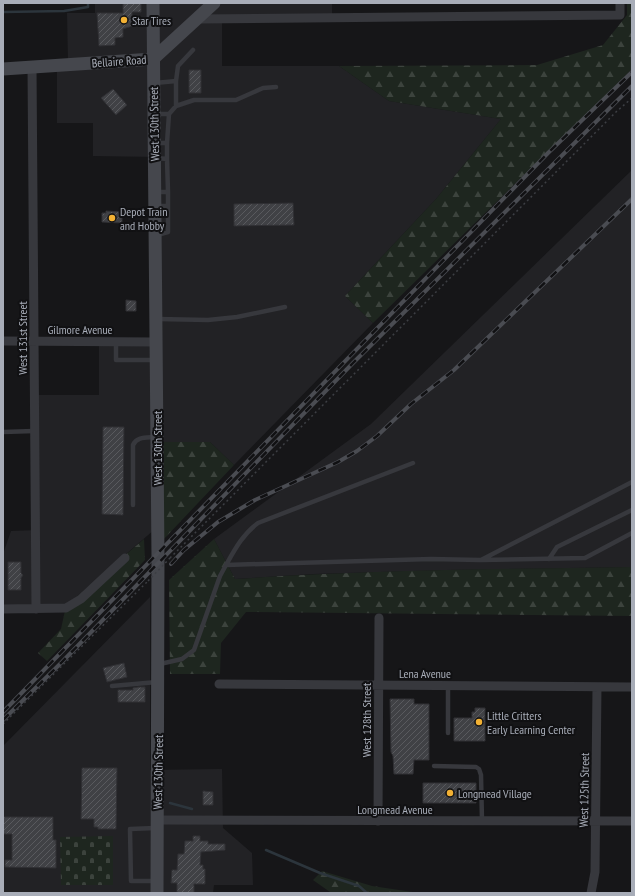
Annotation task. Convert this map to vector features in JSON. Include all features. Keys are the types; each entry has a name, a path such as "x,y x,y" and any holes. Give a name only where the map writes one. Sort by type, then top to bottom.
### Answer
{"main road":[{"name":"West 130th Street","path":"153,3 154,143 161,158 154,192 161,206 155,235 158,664 157,887"},
{"name":"Bellaire Road","path":"3,69 153,59 214,3"}],"street":[{"path":"198,19 620,15 620,3"},
{"name":"West 131st Street","path":"32,66 36,609"},
{"name":"Gilmore Avenue","path":"3,341 156,342"},
{"path":"3,609 66,608 81,599 125,558"},
{"name":"West 128th Street","path":"378,821 379,618"},
{"name":"Lena Avenue","path":"219,684 632,687"},
{"name":"West 125th Street","path":"591,893 595,872 597,687"},
{"name":"Longmead Avenue","path":"157,824 378,821 632,821"}],"lane":[{"path":"176,106 176,81 178,66 193,50"},
{"path":"153,83 176,81"},
{"path":"161,206 168,192 161,158 167,144 169,114 176,106 194,100 236,100 263,88 276,87"},
{"path":"154,114 169,114"},
{"path":"154,143 167,144"},
{"path":"154,192 168,192"},
{"path":"156,319 208,320 238,317 285,307"},
{"path":"116,342 116,360 156,360"},
{"path":"3,432 34,431"},
{"path":"133,505 134,442 140,438 157,437"},
{"path":"158,664 182,659 194,650 220,576 248,530 258,523 413,463"},
{"path":"480,560 632,482"},
{"path":"549,559 557,548 632,510"},
{"path":"226,565 431,559 480,560 585,558 632,533"},
{"path":"112,686 158,682"},
{"path":"448,685 448,733"},
{"path":"434,766 476,767 479,769 481,775 482,821"},
{"path":"157,824 130,829 131,881 157,887"}],"path":[{"path":"3,724 148,581 616,112 632,98"}],"shaded area":[{"path":"95,3 332,3 332,19 222,21 222,66 339,66 389,101 501,119 436,199 345,296 373,323 234,465 210,442 162,523 66,606 3,606 3,554 11,531 38,530 37,395 99,395 99,345 160,345 158,157 93,156 93,123 57,123 57,63 68,62 67,13 95,13"},
{"path":"632,170 632,567 314,574 235,579 214,539 371,424"},
{"path":"150,597 150,770 222,769 223,828 252,853 253,885 214,885 213,893 3,893 3,746"}],"green space":[{"path":"627,3 632,3 632,69 373,323 345,296 436,199 501,119 389,101 339,66 537,65 603,45 627,15"},
{"path":"161,442 210,442 234,465 162,541"},
{"path":"144,539 145,560 47,661 38,653 61,629 66,606"},
{"path":"214,539 235,579 483,569 632,567 632,616 246,612 221,643 220,674 170,674 169,580"},
{"path":"113,836 113,885 61,885 60,837"},
{"path":"322,871 372,886 419,893 330,892 313,880"}],"building":[{"path":"123,3 141,3 141,12 132,12 132,26 123,29 123,37 115,38 115,45 99,46 97,13 123,13"},
{"path":"189,70 201,70 201,93 189,93"},
{"path":"113,89 127,105 116,115 101,98"},
{"path":"293,203 294,225 234,226 234,204"},
{"name":"Depot Train and Hobby","path":"106,211 122,212 122,223 102,222 102,213 106,213"},
{"path":"126,300 136,301 136,311 126,311"},
{"path":"103,427 124,427 123,515 102,514"},
{"path":"8,562 21,562 21,573 23,575 21,578 21,590 8,590"},
{"path":"124,663 127,677 107,682 103,668"},
{"path":"145,687 145,702 118,702 118,690 133,690 133,688"},
{"path":"390,699 414,699 414,704 429,704 429,760 414,760 413,774 394,774 393,756 391,752"},
{"name":"Little Critters Early Learning Center","path":"475,708 485,708 485,741 454,741 454,718 472,718 472,712 475,712"},
{"path":"82,768 117,768 116,829 98,829 98,827 94,827 94,819 81,819"},
{"name":"Longmead Village","path":"423,783 476,783 476,803 423,803"},
{"path":"203,791 213,792 213,805 203,805"},
{"path":"3,817 53,817 53,840 56,840 56,868 5,867 5,860 12,860 12,834 3,834"},
{"path":"193,836 200,836 200,841 208,841 208,844 225,844 225,850 201,852 200,865 203,865 203,869 205,869 205,884 194,884 194,893 177,893 177,883 171,883 172,870 177,870 178,854 184,854 185,841 193,841"}],"waterway":[{"path":"3,12 64,11 88,7 88,3"},
{"path":"170,803 192,809"},
{"path":"266,850 320,873 359,886 367,893"}],"railway":[{"path":"3,712 548,153 632,72"},
{"path":"3,720 61,663 353,363 632,86"},
{"path":"171,564 184,550 218,522 255,500 338,462 357,451 377,436 411,404 454,370 632,199"}],"place":[{"name":"Star Tires","path":"124,20"},
{"name":"Depot Train and Hobby","path":"112,218"},
{"name":"Little Critters Early Learning Center","path":"479,722"},
{"name":"Longmead Village","path":"450,793"}]}
